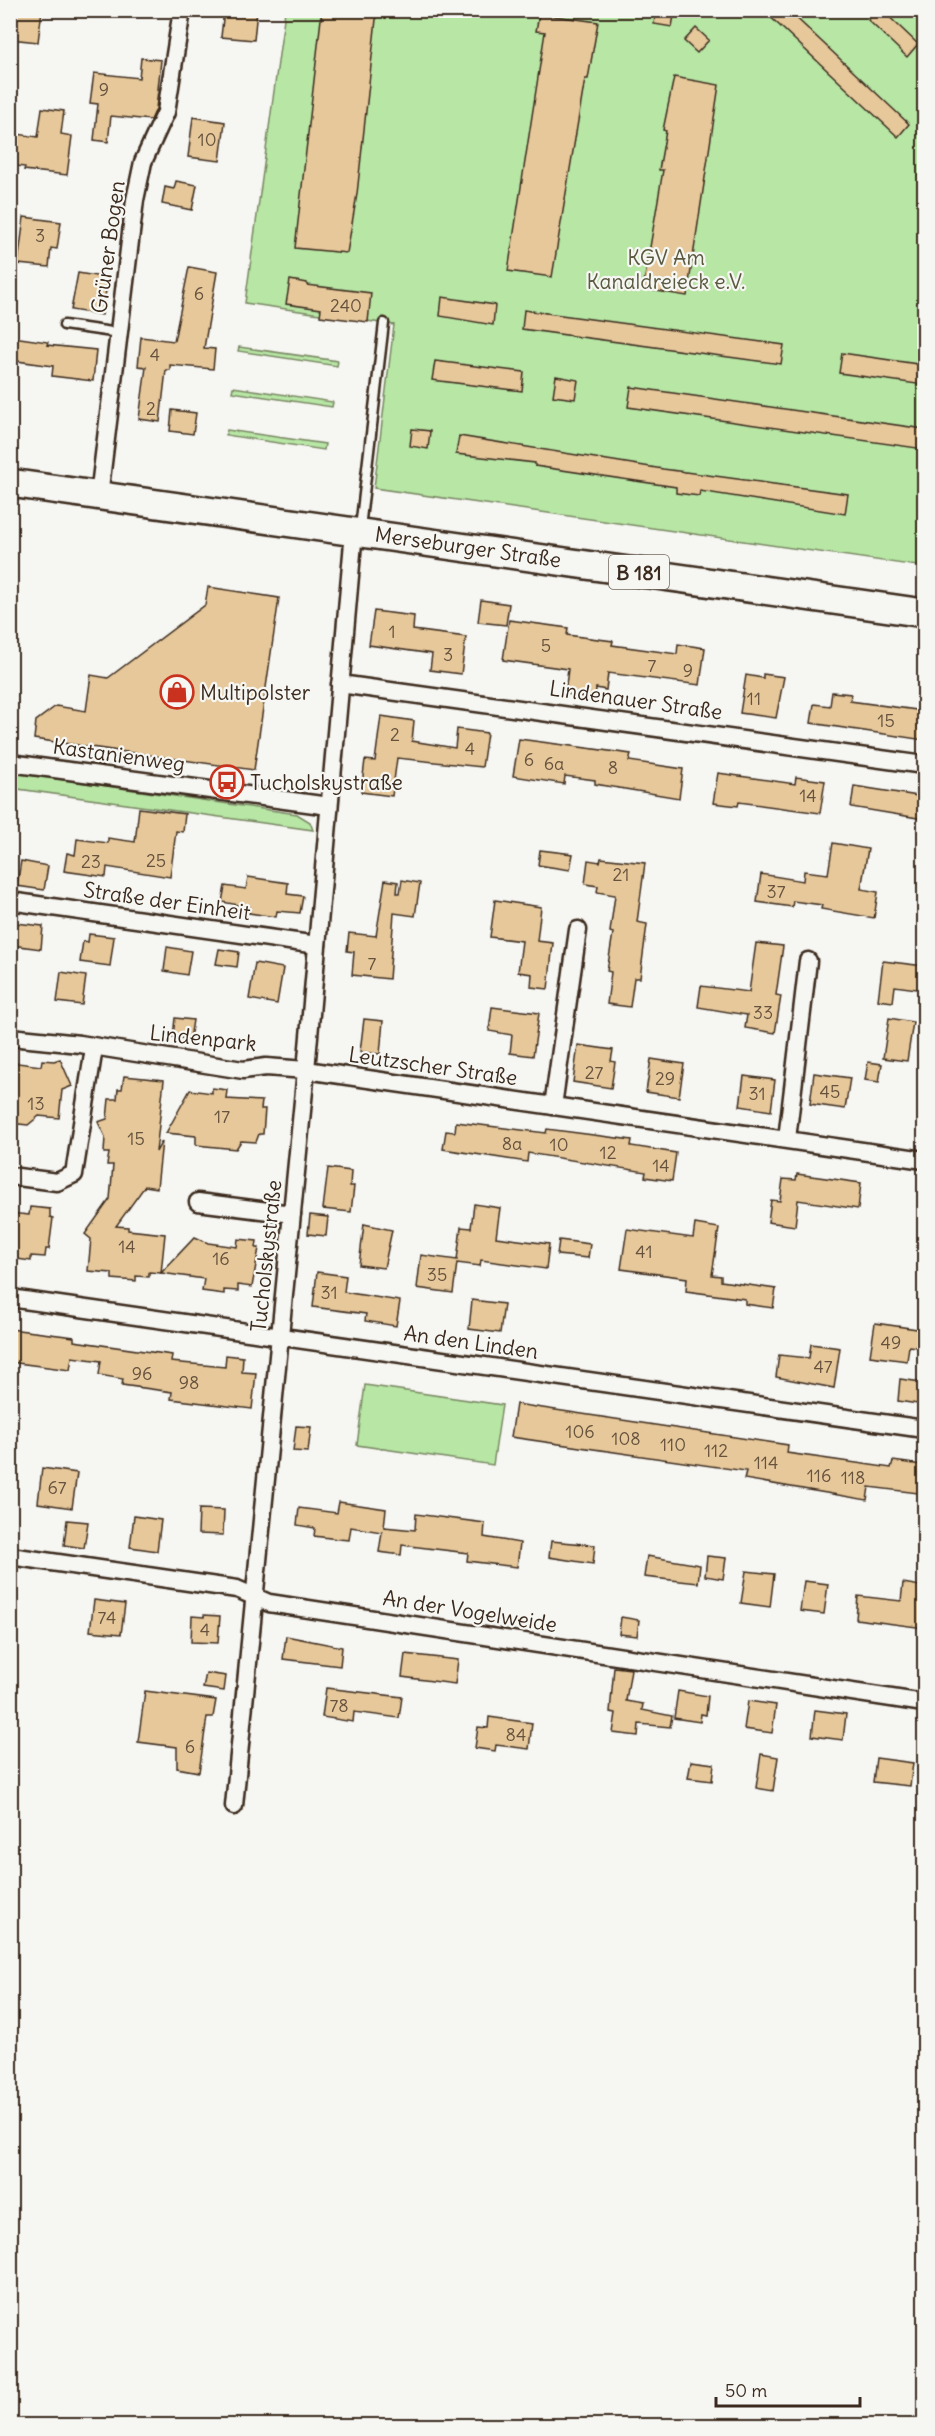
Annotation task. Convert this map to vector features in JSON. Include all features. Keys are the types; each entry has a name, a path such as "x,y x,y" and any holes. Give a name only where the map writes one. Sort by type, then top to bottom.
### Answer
{"main road":[{"name":"Merseburger Straße","path":"10,483 924,613"}],"street":[{"name":"Grüner Bogen","path":"99,496 135,200 143,162 166,112 182,10"},
{"name":"Tucholskystraße","path":"234,1806 252,1596 280,1338 340,684 357,531"},
{"name":"Lindenauer Straße","path":"340,684 924,765"},
{"name":"Kastanienweg","path":"10,763 329,806"},
{"name":"Straße der Einheit","path":"10,901 317,945"},
{"path":"553,1106 578,930"},
{"path":"787,1139 808,961"},
{"name":"Lindenpark","path":"10,1037 80,1044 243,1070 266,1067 306,1070"},
{"path":"10,1176 57,1182 74,1174 94,1048"},
{"name":"Leutzscher Straße","path":"306,1070 924,1160"},
{"path":"198,1202 292,1214"},
{"name":"An den Linden","path":"10,1298 924,1429"},
{"name":"An der Vogelweide","path":"10,1556 237,1589 269,1603 924,1703"}],"lane":[{"path":"357,531 384,323"},
{"path":"64,325 118,333"}],"green space":[{"name":"KGV Am Kanaldreieck e.V.","path":"285,11 924,11 924,567 374,488 394,325 245,303"},
{"path":"239,347 338,361 337,366 238,351"},
{"path":"233,387 333,402 332,407 232,392"},
{"path":"227,430 325,444 324,450 226,435"},
{"path":"11,772 297,814 310,822 313,830 11,788"},
{"path":"365,1385 502,1405 493,1465 357,1445"}],"building":[{"path":"10,10 42,10 38,42 10,39"},
{"path":"224,10 257,10 254,40 221,37"},
{"path":"322,10 377,10 357,194 347,253 295,248"},
{"path":"656,10 675,10 672,27 654,24"},
{"path":"763,10 788,10 909,124 898,137"},
{"path":"877,10 882,10 918,44 907,57 868,20"},
{"path":"539,14 598,22 588,79 585,79 552,277 508,271 545,32 536,31"},
{"path":"696,28 709,40 697,53 684,41"},
{"path":"141,58 161,60 156,109 151,120 111,116 108,142 94,140 98,104 90,103 94,73 139,78"},
{"path":"674,77 719,85 687,296 643,289 663,170 659,170 666,131 663,130"},
{"path":"42,108 64,111 61,134 72,136 67,175 24,170 25,167 10,165 10,133 38,137"},
{"path":"193,117 225,122 220,161 188,157"},
{"path":"176,181 197,185 192,210 162,204 165,187 174,189"},
{"path":"24,217 61,222 57,249 51,248 49,267 18,264"},
{"path":"189,267 217,272 204,348 215,349 213,369 170,365 170,370 166,370 160,422 139,419 146,367 138,366 141,337 174,341"},
{"path":"78,273 108,278 102,315 71,310"},
{"path":"290,280 307,283 307,285 371,293 368,322 320,316 321,309 286,304"},
{"path":"442,297 495,305 493,325 440,316"},
{"path":"524,310 784,345 781,364 522,329"},
{"path":"13,337 48,342 47,345 96,350 93,381 52,376 53,366 10,360"},
{"path":"842,353 924,365 924,385 839,373"},
{"path":"435,361 524,372 522,391 432,380"},
{"path":"556,376 578,380 575,399 553,396"},
{"path":"631,387 924,429 924,449 628,407"},
{"path":"172,410 196,413 193,434 170,431"},
{"path":"412,429 430,431 428,449 410,446"},
{"path":"459,436 663,469 848,494 845,514 700,491 699,496 676,493 676,487 535,466 535,463 456,454"},
{"name":"Multipolster","path":"208,587 279,598 254,770 34,739 36,721 56,706 86,711 91,675 108,678 205,605"},
{"path":"481,600 509,604 506,625 478,622"},
{"path":"374,611 414,616 413,630 466,637 461,674 430,670 432,654 369,645"},
{"path":"509,620 568,628 567,635 613,641 612,645 677,654 678,644 705,648 700,685 608,673 606,690 596,688 595,699 565,694 568,669 503,660"},
{"path":"763,674 784,677 776,718 740,713 746,675 763,678"},
{"path":"832,692 851,694 850,701 924,711 924,740 811,723 814,704 830,706"},
{"path":"381,716 414,721 412,741 455,748 457,729 487,733 482,767 397,758 392,796 361,792 365,760 375,761"},
{"path":"519,739 631,754 629,761 683,769 679,798 595,784 595,780 565,776 564,784 513,776"},
{"path":"718,773 795,784 796,777 825,781 820,813 739,802 738,806 713,803"},
{"path":"854,786 924,797 924,819 851,807"},
{"path":"139,808 185,814 183,832 176,831 170,877 107,867 106,877 64,871 67,853 75,855 77,839 108,843 108,838 135,842"},
{"path":"833,843 868,849 861,889 878,892 874,918 821,909 822,905 793,901 792,907 757,902 761,874 803,881 804,871 828,874"},
{"path":"540,850 573,854 570,870 538,865"},
{"path":"601,858 645,863 637,922 647,924 640,978 634,978 630,1007 607,1004 611,972 607,971 613,933 610,932 615,895 597,892 598,886 585,884 588,860 600,862"},
{"path":"21,861 48,866 44,890 17,886"},
{"path":"248,877 288,883 287,894 303,896 300,913 277,911 276,917 249,913 250,907 222,902 225,886 246,889"},
{"path":"385,880 398,882 397,893 400,893 402,880 420,883 415,916 394,913 389,979 352,975 354,952 347,951 349,933 376,936"},
{"path":"495,900 541,907 537,941 553,943 548,989 531,987 532,974 518,972 522,941 490,937"},
{"path":"15,923 43,926 41,949 12,945"},
{"path":"89,934 114,937 110,966 80,962 83,941 88,942"},
{"path":"756,943 783,946 776,995 781,996 775,1033 745,1028 747,1015 698,1007 701,986 749,992"},
{"path":"167,947 191,951 187,975 164,971"},
{"path":"219,949 239,952 237,967 216,964"},
{"path":"883,961 924,966 924,990 895,986 893,1002 878,1000"},
{"path":"255,963 283,968 277,1004 249,999"},
{"path":"61,972 86,976 82,1005 57,1002"},
{"path":"492,1007 539,1013 533,1056 510,1053 512,1035 489,1031"},
{"path":"175,1018 193,1020 190,1039 173,1037"},
{"path":"889,1018 913,1022 907,1061 883,1058"},
{"path":"364,1019 383,1021 380,1054 360,1052"},
{"path":"578,1045 613,1050 611,1061 615,1062 611,1088 573,1082"},
{"path":"60,1059 72,1086 62,1090 59,1118 39,1116 28,1125 10,1123 10,1062 41,1066 42,1060"},
{"path":"651,1059 684,1064 679,1097 646,1092"},
{"path":"868,1062 882,1064 879,1082 865,1080"},
{"path":"814,1073 850,1078 845,1109 810,1104"},
{"path":"124,1076 164,1080 156,1152 162,1141 157,1188 145,1186 116,1226 128,1227 128,1230 165,1234 161,1273 149,1272 149,1277 136,1276 136,1281 112,1279 112,1273 88,1271 91,1239 85,1234 110,1199 113,1165 107,1165 109,1153 104,1153 105,1137 98,1122 107,1119 109,1099 117,1099 118,1089 122,1089"},
{"path":"744,1076 775,1080 771,1111 740,1106"},
{"path":"212,1088 227,1090 226,1099 262,1101 261,1109 265,1109 263,1134 259,1134 256,1142 241,1141 236,1149 196,1145 196,1136 166,1133 190,1090 212,1093"},
{"path":"456,1122 546,1133 547,1129 632,1140 631,1146 676,1153 672,1181 645,1177 646,1172 528,1153 527,1162 443,1149 446,1131 455,1132"},
{"path":"328,1168 351,1171 350,1186 354,1186 351,1212 323,1209"},
{"path":"797,1174 861,1183 858,1209 798,1200 795,1226 768,1222 771,1200 780,1201 783,1179 796,1180"},
{"path":"474,1204 500,1208 496,1237 549,1244 546,1269 481,1260 480,1266 457,1263 453,1293 417,1288 421,1255 457,1260 461,1227 471,1228"},
{"path":"30,1207 50,1209 50,1217 53,1218 49,1249 46,1249 45,1257 31,1256 31,1261 10,1258 10,1213 29,1215"},
{"path":"310,1215 328,1217 326,1236 308,1234"},
{"path":"364,1224 392,1230 384,1268 359,1265"},
{"path":"695,1224 719,1228 712,1275 721,1276 721,1281 776,1289 773,1308 745,1304 745,1299 686,1291 687,1278 621,1269 627,1229 693,1238"},
{"path":"195,1237 208,1243 237,1247 238,1239 257,1241 256,1248 259,1248 252,1287 238,1285 238,1291 224,1290 224,1294 202,1291 204,1279 161,1273"},
{"path":"559,1240 590,1244 588,1258 557,1255"},
{"path":"317,1272 346,1276 344,1292 400,1301 396,1326 365,1321 366,1314 313,1307"},
{"path":"472,1300 504,1304 500,1333 469,1329"},
{"path":"875,1323 924,1330 924,1348 909,1346 907,1361 870,1356"},
{"path":"10,1329 74,1337 74,1341 172,1355 171,1362 225,1367 226,1355 243,1357 242,1372 256,1373 252,1409 171,1399 172,1392 122,1385 123,1379 99,1375 101,1361 72,1357 70,1370 10,1362"},
{"path":"811,1344 840,1348 834,1388 776,1377 779,1355 809,1358"},
{"path":"900,1379 921,1382 918,1404 898,1401"},
{"path":"516,1404 788,1445 787,1453 891,1468 893,1461 922,1465 918,1493 869,1487 867,1500 744,1479 746,1471 511,1437"},
{"path":"296,1426 311,1427 308,1452 293,1451"},
{"path":"42,1468 77,1473 72,1508 38,1503"},
{"path":"339,1502 386,1509 384,1527 415,1530 416,1514 485,1523 484,1537 520,1543 517,1567 467,1561 468,1553 402,1545 401,1555 379,1552 382,1532 351,1527 349,1540 314,1536 315,1528 297,1525 299,1508 337,1513"},
{"path":"199,1509 224,1510 223,1535 198,1534"},
{"path":"134,1516 161,1520 157,1551 130,1547"},
{"path":"67,1520 88,1522 84,1548 64,1545"},
{"path":"551,1541 595,1545 593,1564 549,1557"},
{"path":"647,1556 700,1565 698,1583 644,1577"},
{"path":"707,1556 726,1558 723,1579 705,1576"},
{"path":"746,1571 774,1574 770,1607 741,1603"},
{"path":"804,1581 828,1584 824,1614 800,1611"},
{"path":"903,1583 921,1586 919,1600 924,1601 924,1628 856,1619 858,1596 901,1601"},
{"path":"94,1600 125,1604 121,1634 90,1631"},
{"path":"204,1615 220,1616 218,1643 191,1642 192,1616 204,1617"},
{"path":"621,1617 639,1620 637,1636 619,1634"},
{"path":"286,1636 342,1647 340,1666 283,1659"},
{"path":"405,1654 458,1660 455,1684 402,1677"},
{"path":"614,1667 631,1669 626,1701 643,1704 642,1710 672,1716 670,1727 639,1724 638,1736 613,1733 616,1713 610,1712"},
{"path":"206,1673 226,1676 224,1691 203,1688"},
{"path":"326,1688 402,1697 399,1718 354,1712 353,1722 322,1717"},
{"path":"145,1691 216,1700 213,1717 207,1717 199,1772 177,1768 177,1747 138,1742"},
{"path":"678,1691 708,1696 706,1715 701,1714 700,1722 674,1718"},
{"path":"748,1701 776,1705 772,1733 744,1729"},
{"path":"815,1710 846,1714 843,1740 812,1736"},
{"path":"489,1717 532,1723 529,1749 496,1745 495,1751 475,1748 478,1727 488,1728"},
{"path":"761,1754 778,1757 773,1791 756,1788"},
{"path":"876,1758 913,1763 910,1786 873,1782"},
{"path":"691,1761 714,1764 712,1781 688,1778"}],"place":[{"name":"Multipolster","path":"177,692"},
{"name":"Tucholskystraße","path":"227,782"}]}
